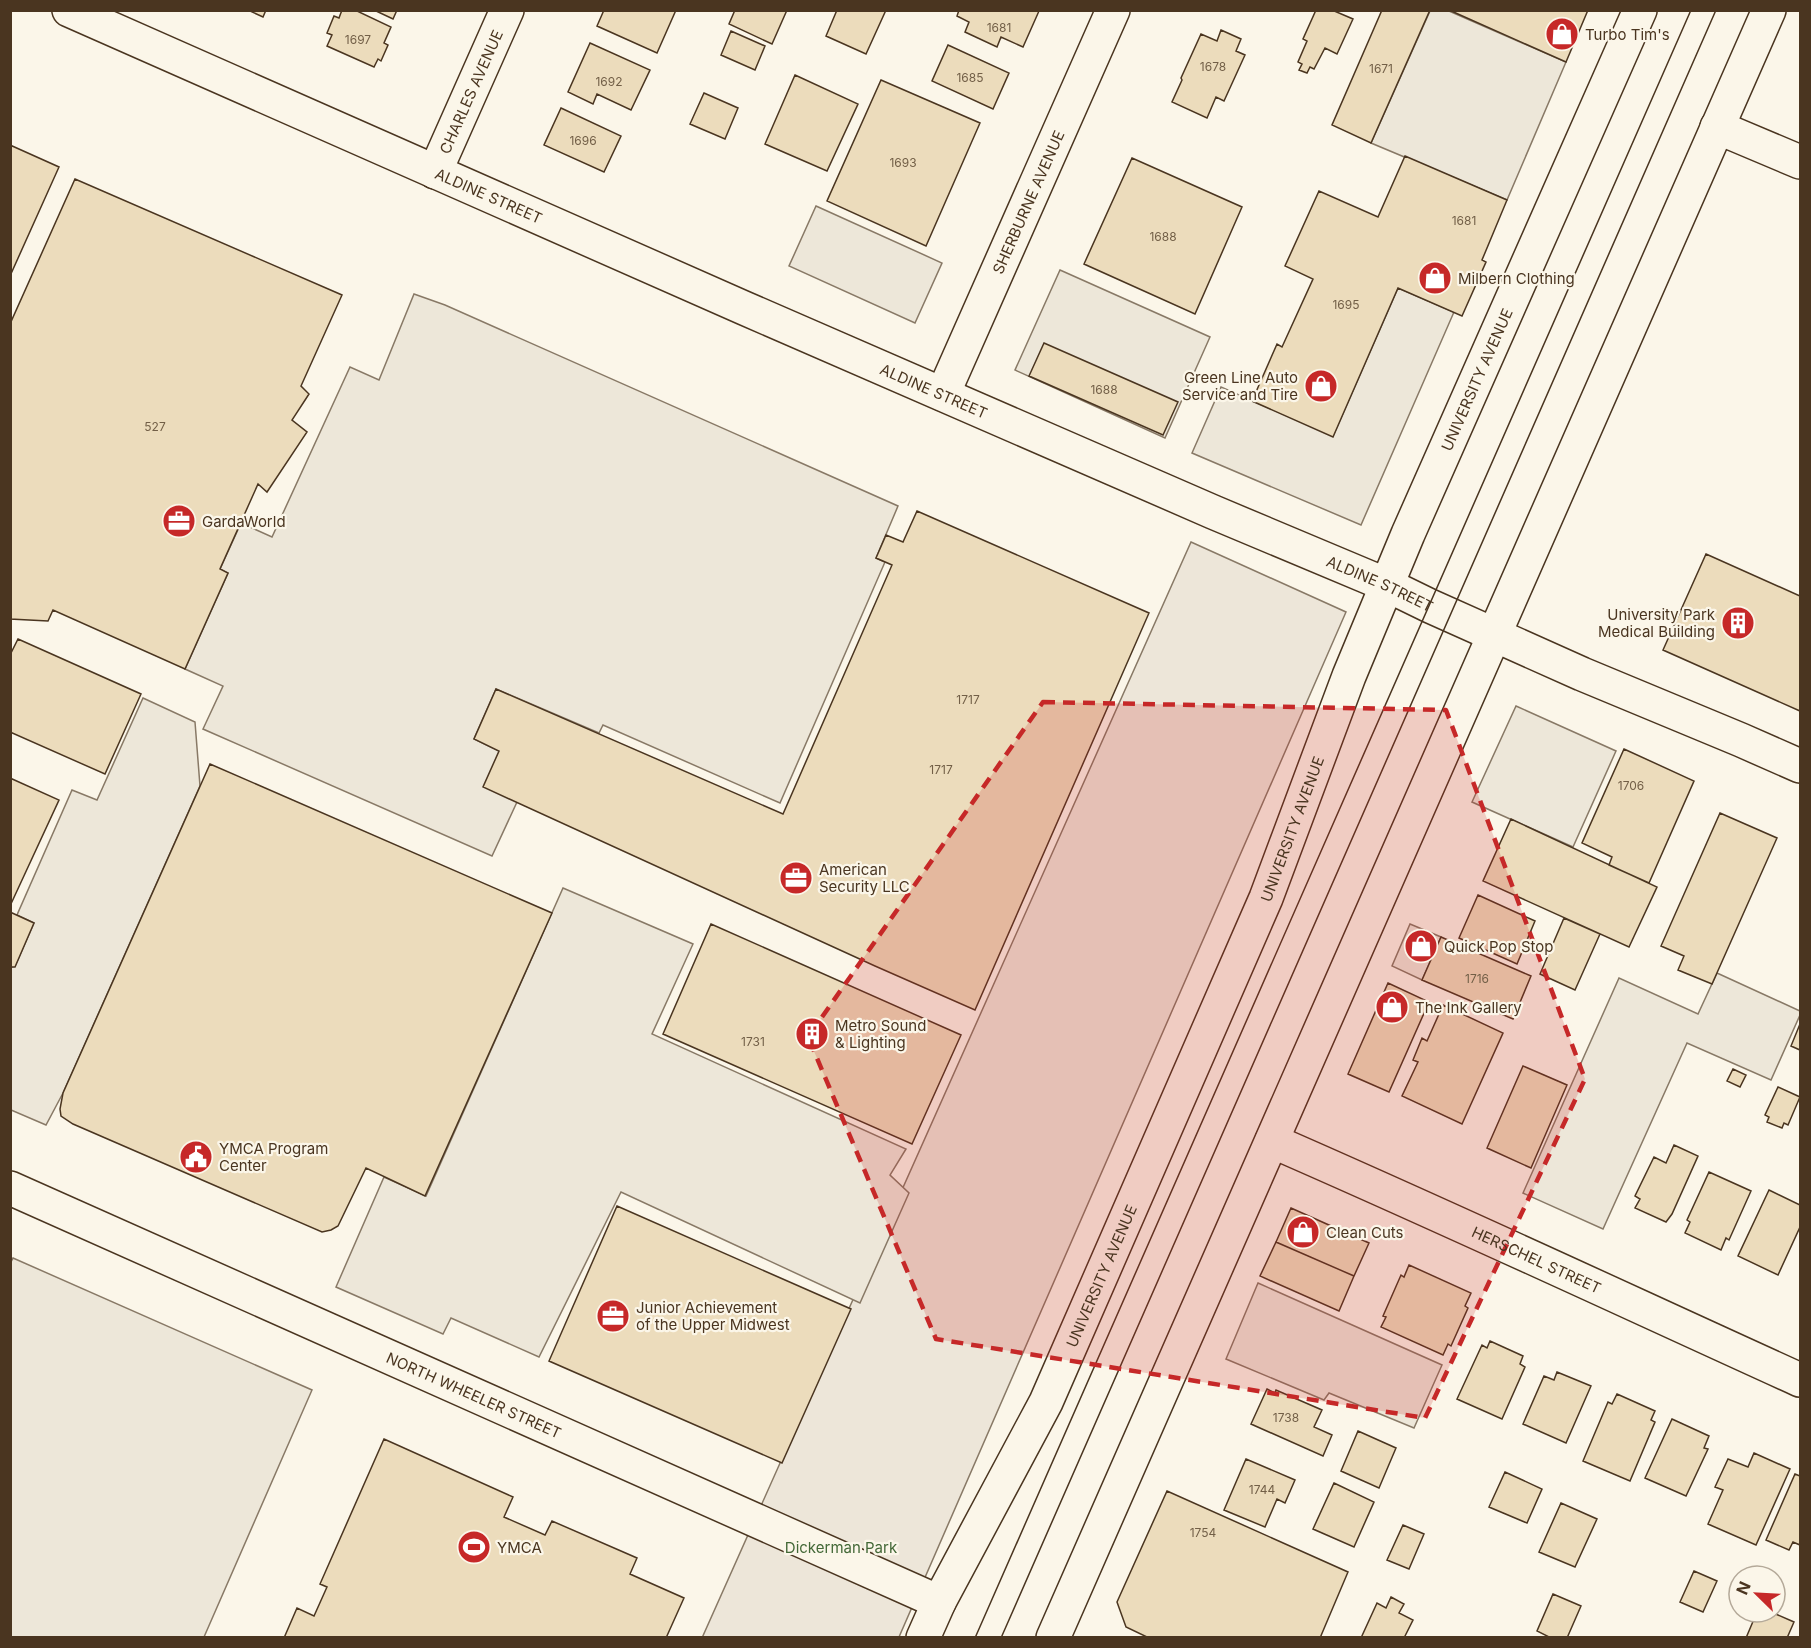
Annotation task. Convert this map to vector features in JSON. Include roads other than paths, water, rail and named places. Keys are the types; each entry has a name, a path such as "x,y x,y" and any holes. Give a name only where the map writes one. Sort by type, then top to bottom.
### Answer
{"street":[{"name":"ALDINE STREET","path":"69,10 688,284 1387,585 1582,674 1800,766"},
{"name":"CHARLES AVENUE","path":"435,172 507,10"},
{"name":"SHERBURNE AVENUE","path":"942,394 1113,10"},
{"name":"UNIVERSITY AVENUE","path":"923,1638 939,1602 1046,1402 1266,898 1349,676 1387,585 1640,10"},
{"path":"1053,1638 1769,10"},
{"path":"1717,127 1800,162"},
{"name":"HERSCHEL STREET","path":"1272,1142 1412,1202 1800,1380"},
{"name":"NORTH WHEELER STREET","path":"10,1188 939,1602"}],"tram line":[{"path":"975,1638 1691,10"},
{"path":"1001,1638 1716,10"}],"place":[{"name":"Turbo Tim's","path":"1562,34"},
{"name":"Milbern Clothing","path":"1435,278"},
{"name":"Green Line Auto Service and Tire","path":"1321,386"},
{"name":"GardaWorld","path":"179,521"},
{"name":"University Park Medical Building","path":"1738,623"},
{"name":"American Security LLC","path":"796,878"},
{"name":"Quick Pop Stop","path":"1421,946"},
{"name":"The Ink Gallery","path":"1392,1007"},
{"name":"Metro Sound & Lighting","path":"812,1034"},
{"name":"YMCA Program Center","path":"196,1157"},
{"name":"Clean Cuts","path":"1303,1232"},
{"name":"Junior Achievement of the Upper Midwest","path":"613,1316"},
{"name":"YMCA","path":"474,1547"}],"park label":[{"name":"Dickerman Park","path":"841,1547"}]}
